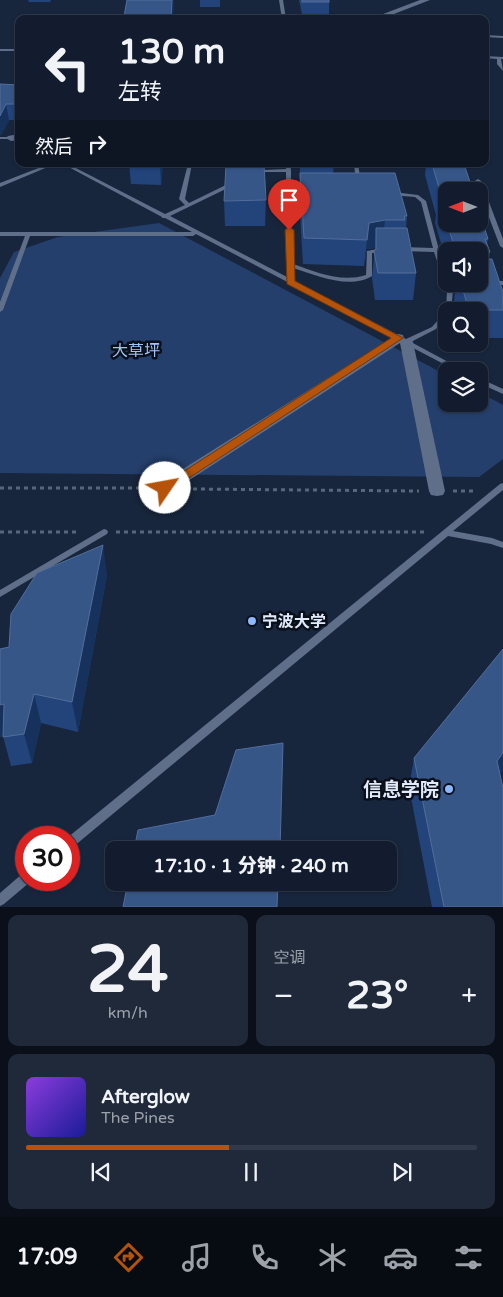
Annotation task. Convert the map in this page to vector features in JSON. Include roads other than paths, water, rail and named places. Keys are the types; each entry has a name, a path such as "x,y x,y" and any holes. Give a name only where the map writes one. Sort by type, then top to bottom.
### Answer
{"street":[{"path":"384,15 427,0"},
{"path":"165,488 402,340 437,491"}],"lane":[{"path":"281,0 283,15"},
{"path":"489,36 503,37"},
{"path":"0,50 15,50"},
{"path":"501,58 499,64 503,70"},
{"path":"0,138 15,138"},
{"path":"0,185 45,167"},
{"path":"71,167 445,362"},
{"path":"189,167 182,199 189,205"},
{"path":"251,176 263,171 288,167 290,282"},
{"path":"357,167 360,186"},
{"path":"231,185 232,178"},
{"path":"478,181 503,246"},
{"path":"164,217 238,182"},
{"path":"389,193 416,196 424,201 438,256"},
{"path":"289,194 316,194"},
{"path":"0,234 196,234"},
{"path":"0,310 28,234"},
{"path":"290,266 328,276 362,279 369,276 369,252 390,250"},
{"path":"397,250 436,250"},
{"path":"488,282 503,282"},
{"path":"0,301 5,296"},
{"path":"402,340 434,328 438,323"},
{"path":"488,384 503,392"},
{"path":"80,835 499,489"},
{"path":"0,594 104,532"},
{"path":"447,532 503,545"},
{"path":"0,900 15,887"}],"place":[{"name":"宁波大学","path":"252,621"},
{"name":"信息学院","path":"449,789"}],"park label":[{"name":"大草坪","path":"136,350"}]}
